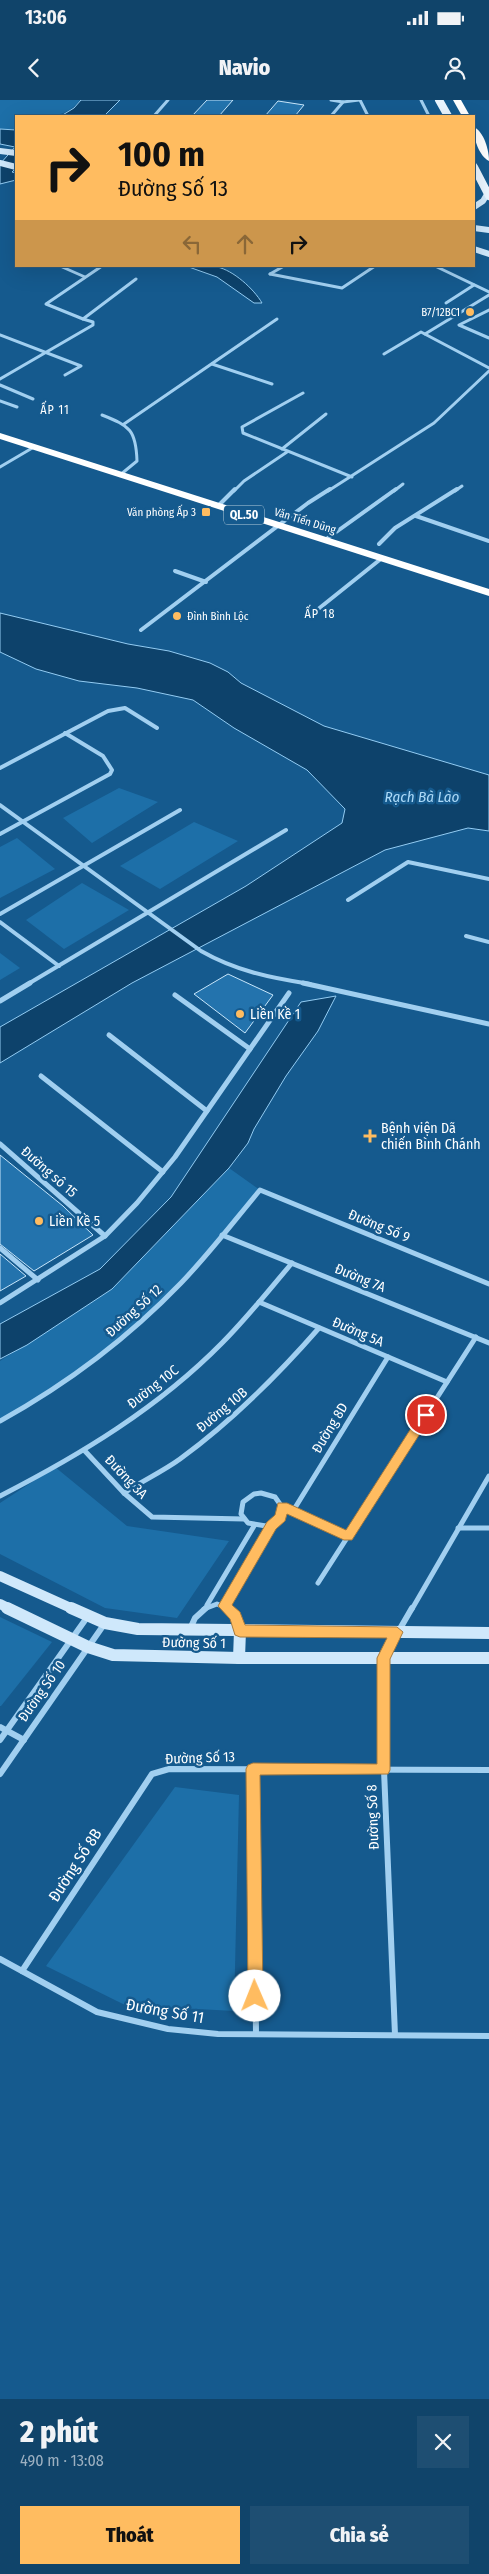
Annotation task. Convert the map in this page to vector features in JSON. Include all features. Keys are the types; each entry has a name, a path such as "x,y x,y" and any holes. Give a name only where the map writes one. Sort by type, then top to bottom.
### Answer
{"highway":[{"path":"457,100 465,115"},
{"path":"475,132 489,158"},
{"name":"Văn Tiến Dũng","path":"0,436 489,593"}],"main road":[{"path":"439,100 447,115"},
{"path":"475,169 489,194"}],"street":[{"path":"155,115 168,100"},
{"path":"331,100 343,102 360,100 368,115"},
{"path":"421,100 428,115"},
{"path":"332,115 343,102"},
{"path":"0,151 13,153"},
{"path":"0,163 15,167"},
{"path":"475,206 489,194"},
{"path":"475,228 489,230"},
{"path":"475,248 489,250"},
{"path":"475,248 489,254"},
{"path":"62,267 85,277"},
{"path":"0,379 94,324 46,304 100,267"},
{"path":"282,267 270,274 342,288 374,267"},
{"path":"425,334 489,293 436,267"},
{"path":"83,319 136,279"},
{"path":"446,303 474,285"},
{"path":"489,310 459,325 489,338"},
{"path":"124,424 278,319"},
{"path":"140,630 308,504 434,423 489,370 421,332 384,354"},
{"path":"0,335 81,366 64,375"},
{"path":"212,364 272,384"},
{"path":"0,385 33,399"},
{"path":"303,392 242,427 243,433 352,477"},
{"path":"0,400 17,408"},
{"path":"282,449 326,414"},
{"path":"102,415 124,424 137,439 137,461 120,475"},
{"path":"0,467 34,447"},
{"path":"218,506 244,481 287,452"},
{"path":"325,540 403,484"},
{"path":"379,544 395,528 462,486"},
{"path":"416,516 489,541"},
{"path":"312,614 382,558"},
{"path":"175,572 206,582"},
{"path":"0,768 108,711 125,708 157,728"},
{"path":"0,834 110,774 112,770 103,756 65,733"},
{"path":"0,805 201,951 224,964 261,976 316,984 489,1024"},
{"path":"0,914 180,810"},
{"path":"0,1001 286,830"},
{"path":"348,900 408,862 489,879"},
{"path":"0,922 59,966"},
{"path":"466,936 489,942"},
{"path":"0,1303 105,1236 162,1172 207,1111 289,992"},
{"path":"175,995 250,1048"},
{"path":"109,1035 207,1111"},
{"path":"41,1076 162,1172"},
{"name":"Đường sô 15","path":"0,1144 105,1236"},
{"name":"Đường Số 12","path":"0,1421 94,1362 181,1283 260,1190"},
{"name":"Đường Số 9","path":"260,1190 489,1284"},
{"name":"Đường 7A","path":"222,1234 489,1343"},
{"path":"0,1248 38,1280"},
{"name":"Đường 10C","path":"0,1496 84,1450 153,1403 210,1355 260,1302 292,1263"},
{"name":"Đường 5A","path":"260,1302 447,1382"},
{"name":"Đường 10B","path":"124,1493 185,1455 241,1411 287,1366 319,1328"},
{"path":"318,1583 476,1337"},
{"name":"Đường 8D","path":"293,1511 388,1357"},
{"name":"Đường 3A","path":"84,1450 124,1493 152,1517 244,1519"},
{"name":"Đường Số 8","path":"395,2035 384,1770 383,1658 489,1476"},
{"path":"271,1526 254,1526 244,1519 241,1508 243,1502 254,1494 275,1496 282,1506 348,1536"},
{"path":"224,1606 271,1526 281,1518 282,1506"},
{"path":"190,1630 196,1614 207,1605 254,1526"},
{"path":"458,1528 489,1528"},
{"name":"Đường Số 1","path":"0,1576 105,1623 138,1629 489,1633"},
{"name":"Đường Số 1","path":"0,1604 88,1647 113,1655 239,1658 489,1658"},
{"path":"207,1605 224,1606 236,1616 240,1631 239,1658"},
{"name":"Đường Số 10","path":"0,1740 89,1616"},
{"name":"Đường Số 10","path":"0,1774 105,1623"},
{"path":"0,1727 24,1740"},
{"name":"Đường Số 13","path":"152,1774 169,1769 489,1770"},
{"path":"253,1769 256,2034"},
{"name":"Đường Số 8B","path":"22,1971 152,1774"},
{"name":"Đường Số 11","path":"0,1960 97,2012 168,2029 256,2034 489,2036"}],"shaded area":[{"path":"0,100 80,100 74,107 55,115 15,115 15,130 0,129"},
{"path":"119,788 158,802 92,843 63,818"},
{"path":"194,822 238,841 160,889 120,866"},
{"path":"17,838 55,869 0,898 0,847"},
{"path":"82,883 129,910 64,949 26,920"},
{"path":"0,953 20,968 0,980"},
{"path":"229,1168 260,1190 181,1283 94,1362 0,1421 0,1361 112,1289"},
{"path":"55,1467 127,1526 229,1541 177,1618 105,1608 0,1554 0,1503"},
{"path":"0,1617 52,1642 1,1706 0,1706"},
{"path":"175,1787 239,1795 234,2011 125,2005 46,1966"}],"water":[{"path":"81,100 120,100 105,115 63,115 74,108"},
{"path":"0,129 15,130 15,147 0,144"},
{"path":"15,147 15,169 12,172 15,173 15,180 0,184 0,164"},
{"path":"189,267 216,267 230,272 248,286 262,303 254,303 217,277"},
{"name":"Rạch Bà Lào","path":"0,613 128,644 169,651 210,663 228,672 241,683 324,726 489,775 489,831 468,828 385,850 132,983 0,1063 0,1027 246,886 342,823 345,809 307,770 234,728 193,700 137,688 79,681 36,669 0,652"},
{"path":"336,996 318,1031 286,1076 254,1129 248,1143 229,1168 112,1289 27,1345 0,1359 0,1324 100,1269 171,1197 301,1002"}],"building":[{"path":"207,100 233,100 220,115 193,115"},
{"path":"278,101 304,105 296,115 266,115"},
{"name":"Liền Kề 1","path":"228,974 273,995 245,1033 194,994"},
{"name":"Liền Kề 5","path":"0,1155 63,1206 93,1235 34,1271 0,1244"},
{"path":"0,1254 26,1276 0,1291"}],"place":[{"name":"B7/12BC1","path":"470,312"},
{"name":"Văn phòng Ấp 3","path":"206,512"},
{"name":"Đình Bình Lộc","path":"177,616"},
{"name":"Liền Kề 1","path":"240,1014"},
{"name":"Bệnh viện Dã chiến Bình Chánh","path":"370,1136"},
{"name":"Liền Kề 5","path":"39,1221"}],"district":[{"name":"ẤP 11","path":"55,410"},
{"name":"ẤP 18","path":"320,614"}],"route":[{"path":"255,1996 253,1769 384,1770 383,1658 397,1632 240,1631 236,1616 224,1606 271,1526 281,1518 282,1506 348,1536 426,1415"}]}
